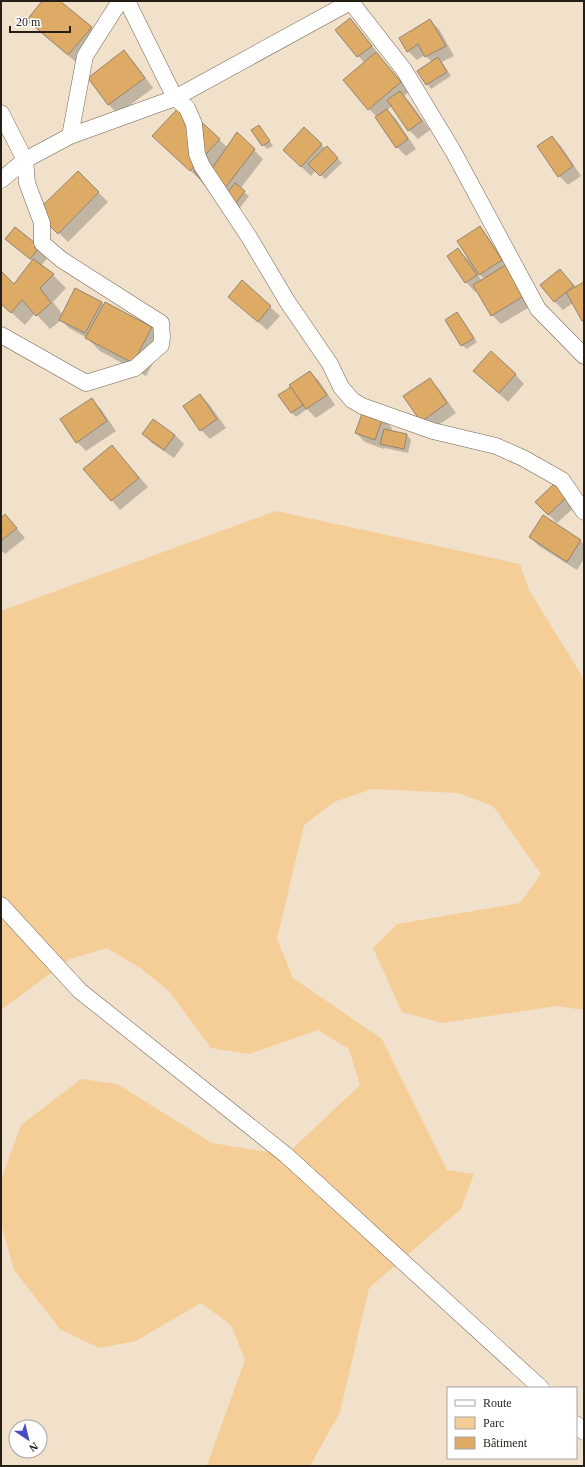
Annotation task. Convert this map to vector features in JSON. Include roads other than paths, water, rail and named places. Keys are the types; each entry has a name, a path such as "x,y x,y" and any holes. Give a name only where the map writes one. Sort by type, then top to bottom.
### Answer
{"street":[{"path":"70,136 85,56 120,1"},
{"path":"127,1 175,98 187,108 194,124 197,154 202,166 249,237 287,301 330,364 341,387 352,400 362,406 433,431 496,446 523,458 562,480 584,512"},
{"path":"1,180 26,160 70,136 175,98 351,2 404,70 453,151 538,309 584,356"},
{"path":"1,113 26,160 27,183 42,223 42,243 62,260 161,323 162,337 161,345 135,368 86,383 1,335"},
{"path":"1,905 80,991 286,1155 540,1387"}]}
